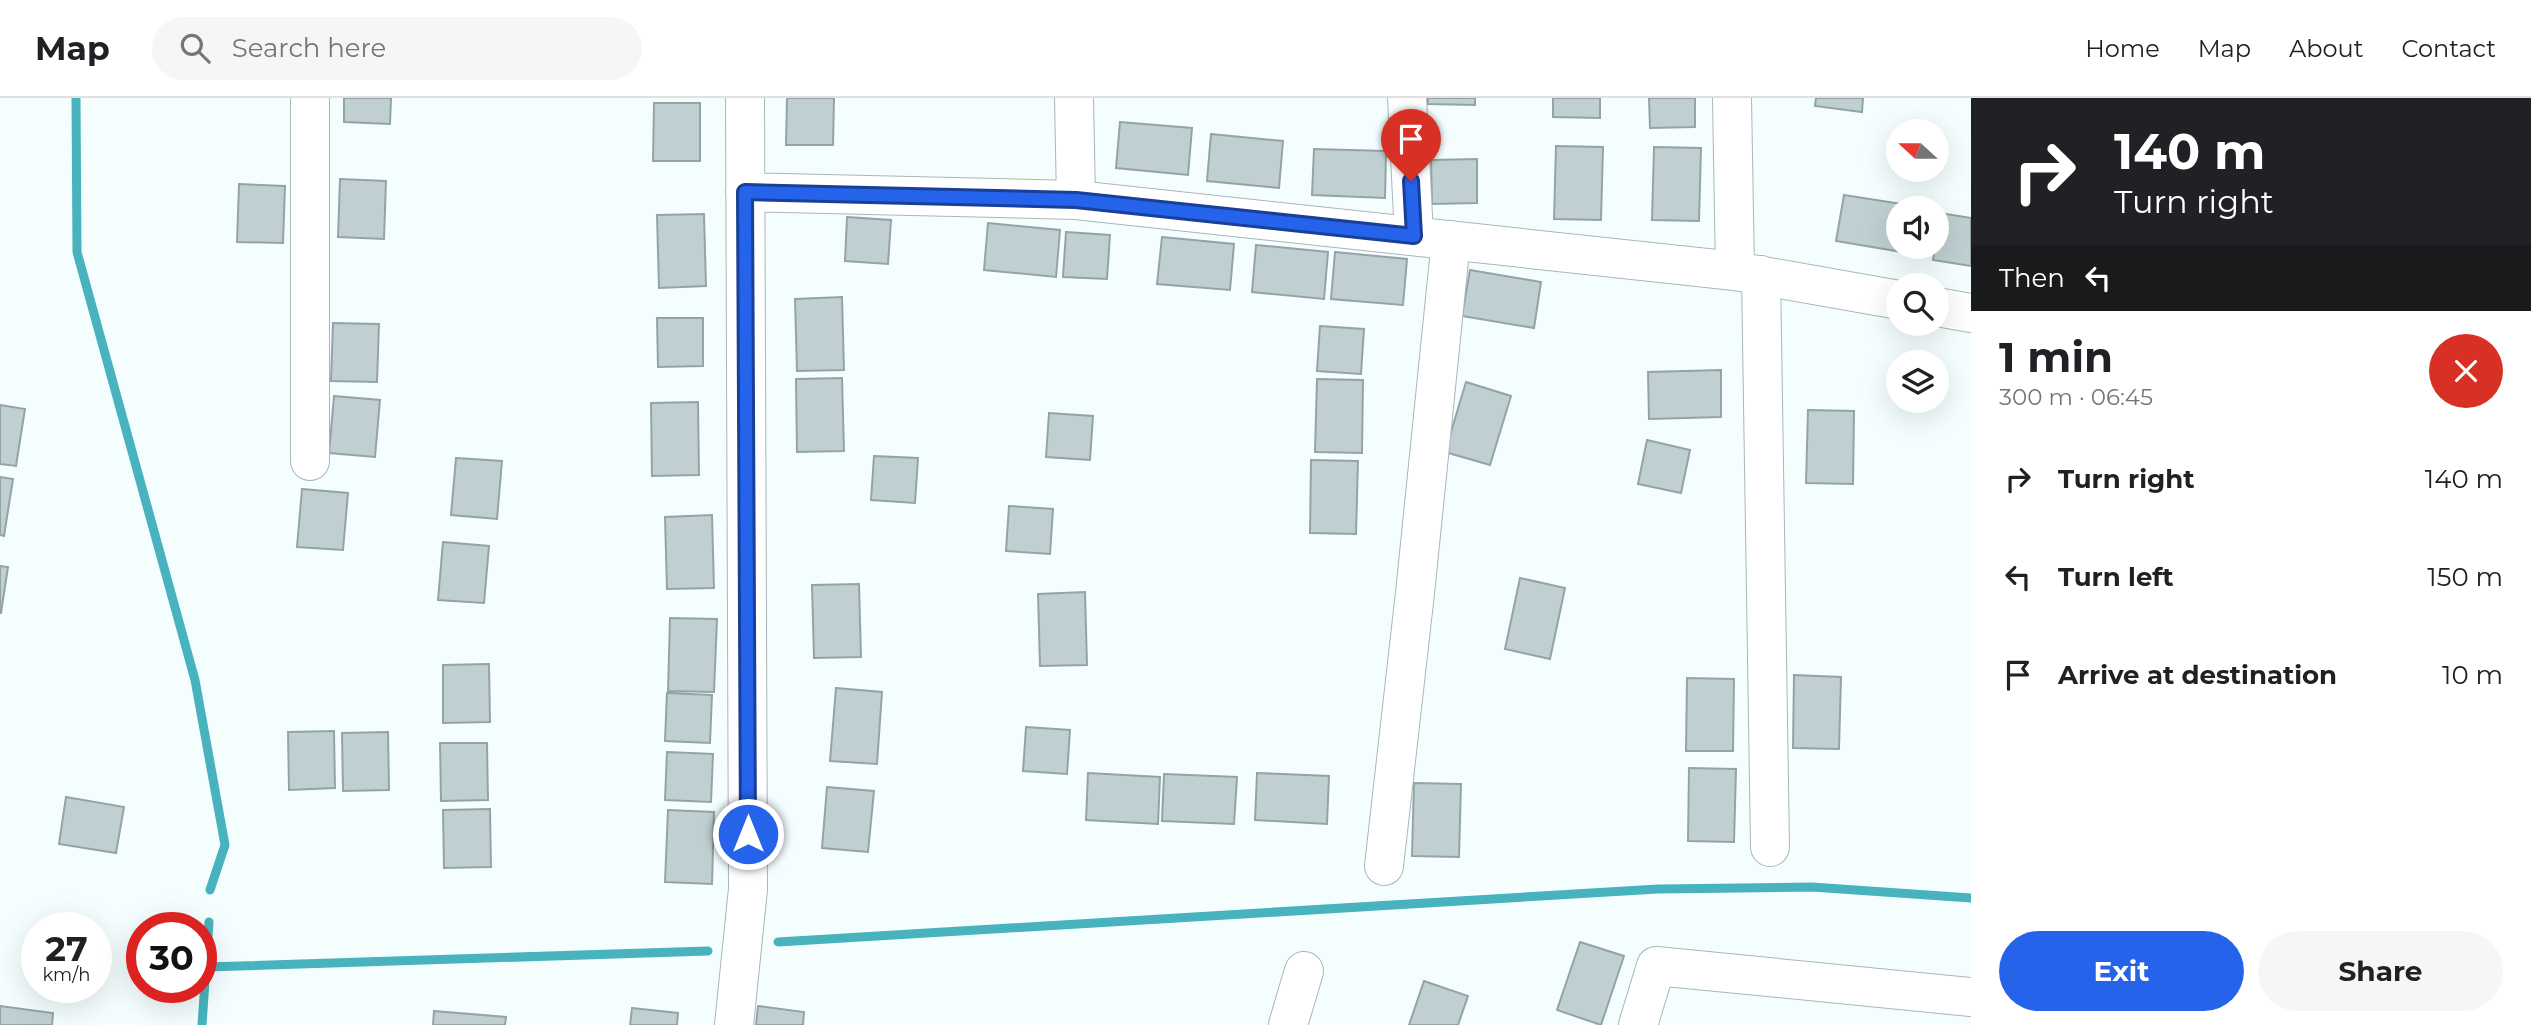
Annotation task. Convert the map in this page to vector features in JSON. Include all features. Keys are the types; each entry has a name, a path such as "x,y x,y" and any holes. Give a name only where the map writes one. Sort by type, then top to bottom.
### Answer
{"street":[{"path":"310,98 310,461"},
{"path":"734,1025 748,889 745,98"},
{"path":"1074,98 1076,200"},
{"path":"1408,98 1414,236"},
{"path":"1732,98 1748,273 1770,846"},
{"path":"745,192 1076,200 1748,273 1886,298"},
{"path":"1384,866 1451,240"},
{"path":"1949,309 1971,313"},
{"path":"1638,1025 1656,966 1971,997"},
{"path":"1288,1025 1304,971"}],"building":[{"path":"344,98 391,98 390,124 344,122"},
{"path":"787,98 834,98 833,145 786,145"},
{"path":"1428,98 1475,98 1475,105 1428,104"},
{"path":"1553,98 1600,98 1600,118 1553,117"},
{"path":"1649,98 1695,98 1695,127 1650,128"},
{"path":"1816,98 1863,98 1862,112 1815,106"},
{"path":"654,103 700,103 700,161 653,161"},
{"path":"1120,122 1192,128 1188,175 1116,168"},
{"path":"1211,134 1283,141 1279,188 1207,181"},
{"path":"1556,146 1603,147 1601,220 1554,219"},
{"path":"1654,147 1701,148 1699,221 1652,220"},
{"path":"1314,149 1386,151 1385,198 1312,195"},
{"path":"1477,159 1477,203 1432,204 1431,160"},
{"path":"340,179 386,181 384,239 338,237"},
{"path":"239,184 285,186 283,243 237,242"},
{"path":"1844,195 1886,202 1886,249 1836,241"},
{"path":"704,214 706,286 659,288 657,215"},
{"path":"1949,214 1971,218 1971,266 1933,260 1949,259"},
{"path":"847,217 891,220 888,264 845,261"},
{"path":"988,223 1060,230 1056,277 984,270"},
{"path":"1066,232 1110,235 1107,279 1063,277"},
{"path":"1162,237 1234,244 1230,290 1157,284"},
{"path":"1256,245 1328,252 1324,299 1252,292"},
{"path":"1335,252 1407,259 1403,305 1331,299"},
{"path":"1470,270 1541,282 1534,328 1462,316"},
{"path":"842,297 844,370 797,371 795,299"},
{"path":"657,318 703,318 703,366 658,367"},
{"path":"333,323 379,324 377,382 331,381"},
{"path":"1320,326 1364,329 1361,374 1317,371"},
{"path":"1721,370 1721,417 1649,419 1648,372"},
{"path":"842,378 844,451 797,452 796,379"},
{"path":"1317,379 1363,380 1362,453 1315,452"},
{"path":"1466,382 1511,396 1490,465 1445,452"},
{"path":"334,396 380,400 375,457 329,453"},
{"path":"698,402 699,475 652,476 651,403"},
{"path":"0,405 25,409 16,466 0,464"},
{"path":"1808,410 1854,411 1853,484 1806,483"},
{"path":"1049,413 1093,416 1090,460 1046,457"},
{"path":"1647,440 1690,450 1681,493 1638,484"},
{"path":"874,456 918,458 915,503 871,500"},
{"path":"456,458 502,461 497,519 451,515"},
{"path":"1311,460 1358,461 1356,534 1310,533"},
{"path":"0,477 13,479 4,536 0,535"},
{"path":"302,489 348,493 343,550 297,547"},
{"path":"1009,506 1053,509 1050,554 1006,551"},
{"path":"712,515 714,588 667,589 665,517"},
{"path":"443,542 489,546 484,603 438,600"},
{"path":"0,566 8,567 1,613 0,613"},
{"path":"1520,578 1565,588 1550,659 1505,649"},
{"path":"859,584 861,657 814,658 812,585"},
{"path":"1085,592 1087,665 1040,666 1038,594"},
{"path":"670,618 717,619 714,692 668,691"},
{"path":"489,664 490,722 443,723 443,665"},
{"path":"1794,675 1841,677 1839,749 1793,748"},
{"path":"1687,678 1734,679 1733,751 1686,751"},
{"path":"836,688 882,692 877,764 830,761"},
{"path":"667,693 712,695 710,743 665,741"},
{"path":"1026,727 1070,730 1067,774 1023,771"},
{"path":"334,731 335,788 289,790 288,732"},
{"path":"388,732 389,790 343,791 342,733"},
{"path":"440,743 487,743 488,800 441,801"},
{"path":"667,752 713,754 711,802 665,800"},
{"path":"1689,768 1736,769 1734,842 1688,841"},
{"path":"1088,773 1160,777 1158,824 1086,820"},
{"path":"1257,773 1329,776 1327,824 1255,820"},
{"path":"1164,774 1237,777 1234,824 1162,821"},
{"path":"1414,783 1461,784 1459,857 1412,856"},
{"path":"827,787 874,791 868,852 822,848"},
{"path":"66,797 124,807 116,853 59,844"},
{"path":"490,809 491,867 444,868 443,810"},
{"path":"668,810 714,812 712,884 665,882"},
{"path":"1580,942 1624,956 1601,1025 1557,1010"},
{"path":"1424,981 1468,996 1458,1025 1409,1025"},
{"path":"0,1006 53,1013 52,1025 0,1025"},
{"path":"758,1006 804,1012 803,1025 756,1025"},
{"path":"632,1008 678,1013 677,1025 630,1025"},
{"path":"434,1011 506,1017 505,1025 433,1025"}],"waterway":[{"path":"76,98 77,252 195,680 225,845 210,890"},
{"path":"778,942 1658,889 1812,887 1971,898"},
{"path":"217,967 708,951"},
{"path":"202,1025 203,1003"}],"route":[{"path":"748,834 745,192 1076,200 1414,236 1411,181"}]}
